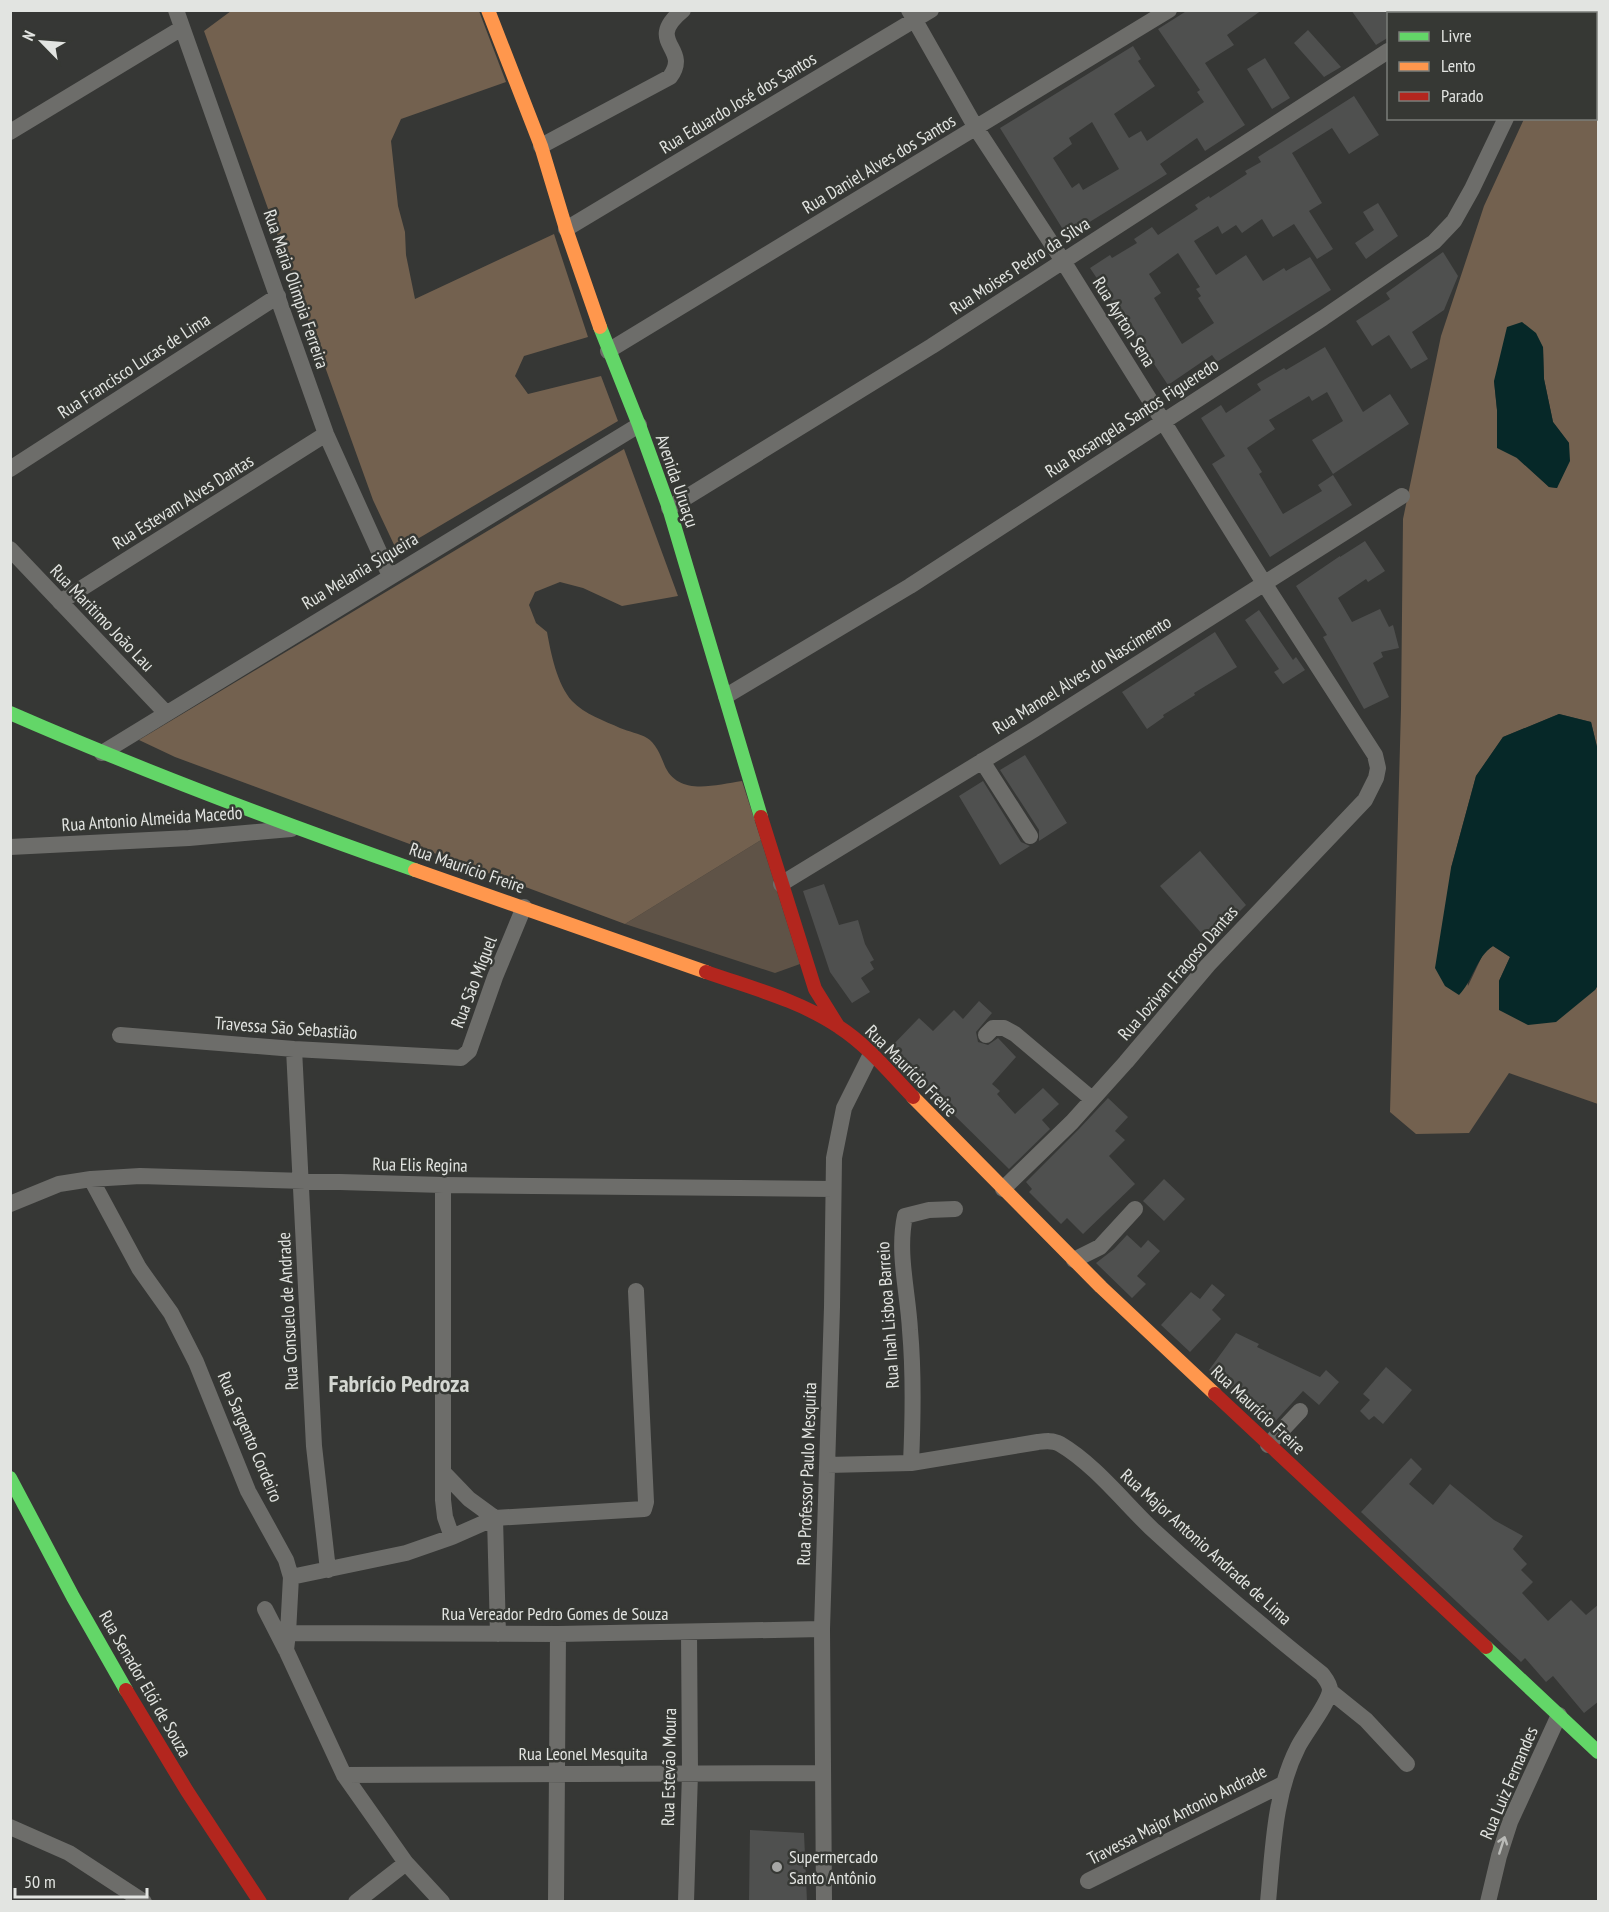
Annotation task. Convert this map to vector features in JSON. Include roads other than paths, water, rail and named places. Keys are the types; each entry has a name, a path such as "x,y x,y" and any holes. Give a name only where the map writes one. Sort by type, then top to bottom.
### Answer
{"street":[{"name":"Rua Maria Olimpia Ferreira","path":"176,10 326,434 390,576"},
{"name":"Avenida Uruaçu","path":"488,10 541,146 566,229 609,351 669,508 781,884 815,989 839,1027"},
{"path":"541,146 670,77 677,59 667,40 666,32 672,20 683,10"},
{"name":"Rua Eduardo José dos Santos","path":"566,229 912,15 931,10"},
{"name":"Rua Daniel Alves dos Santos","path":"609,351 1169,10"},
{"name":"Rua Ayrton Sena","path":"912,15 976,128 1063,261 1264,583 1375,755 1378,768 1376,778"},
{"path":"10,132 182,28"},
{"name":"Rua Moises Pedro da Silva","path":"669,508 932,346 1387,52"},
{"name":"Rua Rosangela Santos Figueredo","path":"726,696 910,586 1323,318 1434,242 1454,221 1505,120"},
{"name":"Rua Francisco Lucas de Lima","path":"10,469 278,297"},
{"name":"Rua Melania Siqueira","path":"102,753 639,425"},
{"name":"Rua Estevam Alves Dantas","path":"60,602 326,434"},
{"name":"Rua Manoel Alves do Nascimento","path":"781,884 1035,729 1402,496"},
{"name":"Rua Maritimo João Lau","path":"10,549 166,713"},
{"name":"Rua Maurício Freire","path":"10,713 102,753 297,828 792,1002 839,1027 871,1054 1074,1260 1268,1445 1599,1752"},
{"path":"982,760 1030,836"},
{"name":"Rua Jozivan Fragoso Dantas","path":"1003,1189 1072,1122 1208,965 1365,800 1376,778"},
{"name":"Rua Antonio Almeida Macedo","path":"10,847 189,838 297,828"},
{"name":"Rua São Miguel","path":"450,1058 461,1058 467,1054 524,907"},
{"path":"773,995 792,991 805,984 810,972"},
{"path":"986,1035 993,1028 1004,1028 1015,1034 1092,1099"},
{"name":"Travessa São Sebastião","path":"120,1035 294,1049 450,1058"},
{"name":"Rua Consuelo de Andrade","path":"294,1049 314,1435 327,1570"},
{"name":"Rua Professor Paulo Mesquita","path":"824,1902 822,1629 834,1158 844,1108 871,1054"},
{"name":"Rua Elis Regina","path":"10,1204 59,1184 91,1179 140,1176 443,1185 833,1189"},
{"name":"Rua Sargento Cordeiro","path":"91,1179 139,1268 171,1313 196,1362 248,1491 281,1550 291,1577 287,1641 344,1775 406,1863 442,1902"},
{"path":"443,1185 445,1517 452,1537"},
{"name":"Rua Inah Lisboa Barreio","path":"911,1463 914,1395 901,1236 905,1216 929,1210 955,1209"},
{"path":"1074,1260 1100,1247 1135,1209"},
{"path":"291,1577 406,1553 452,1537 495,1518 641,1511 645,1508 636,1291"},
{"path":"1268,1445 1300,1411"},
{"name":"Rua Major Antonio Andrade de Lima","path":"827,1465 911,1463 1048,1440 1060,1444 1082,1460 1241,1609 1322,1674 1330,1691 1366,1720 1407,1764"},
{"path":"444,1473 468,1498 495,1518"},
{"name":"Rua Senador Elói de Souza","path":"10,1478 50,1556 187,1791 260,1902"},
{"path":"495,1518 498,1634"},
{"path":"265,1609 287,1641"},
{"name":"Rua Vereador Pedro Gomes de Souza","path":"287,1641 498,1634 822,1629"},
{"name":"Rua Estevão Moura","path":"686,1902 690,1773 689,1632"},
{"path":"556,1902 555,1774 558,1634"},
{"path":"1268,1902 1283,1784 1298,1747 1327,1700 1330,1691"},
{"name":"Rua Luiz Fernandes","path":"1488,1902 1510,1822 1559,1715"},
{"name":"Rua Leonel Mesquita","path":"344,1775 823,1773"},
{"name":"Travessa Major Antonio Andrade","path":"1088,1881 1283,1784"},
{"path":"10,1827 69,1852 136,1900"},
{"path":"356,1902 406,1863"}],"water":[{"path":"1522,322 1536,333 1543,347 1544,379 1553,422 1569,443 1570,461 1557,488 1549,487 1517,458 1497,448 1494,381 1507,327"},
{"path":"1559,714 1591,722 1598,751 1598,985 1556,1022 1528,1025 1499,1010 1499,981 1510,957 1493,946 1482,956 1459,995 1445,986 1435,968 1451,868 1476,776 1503,737"}],"place":[{"name":"Supermercado Santo Antônio","path":"777,1867"}],"district":[{"name":"Fabrício Pedroza","path":"399,1384"}]}
